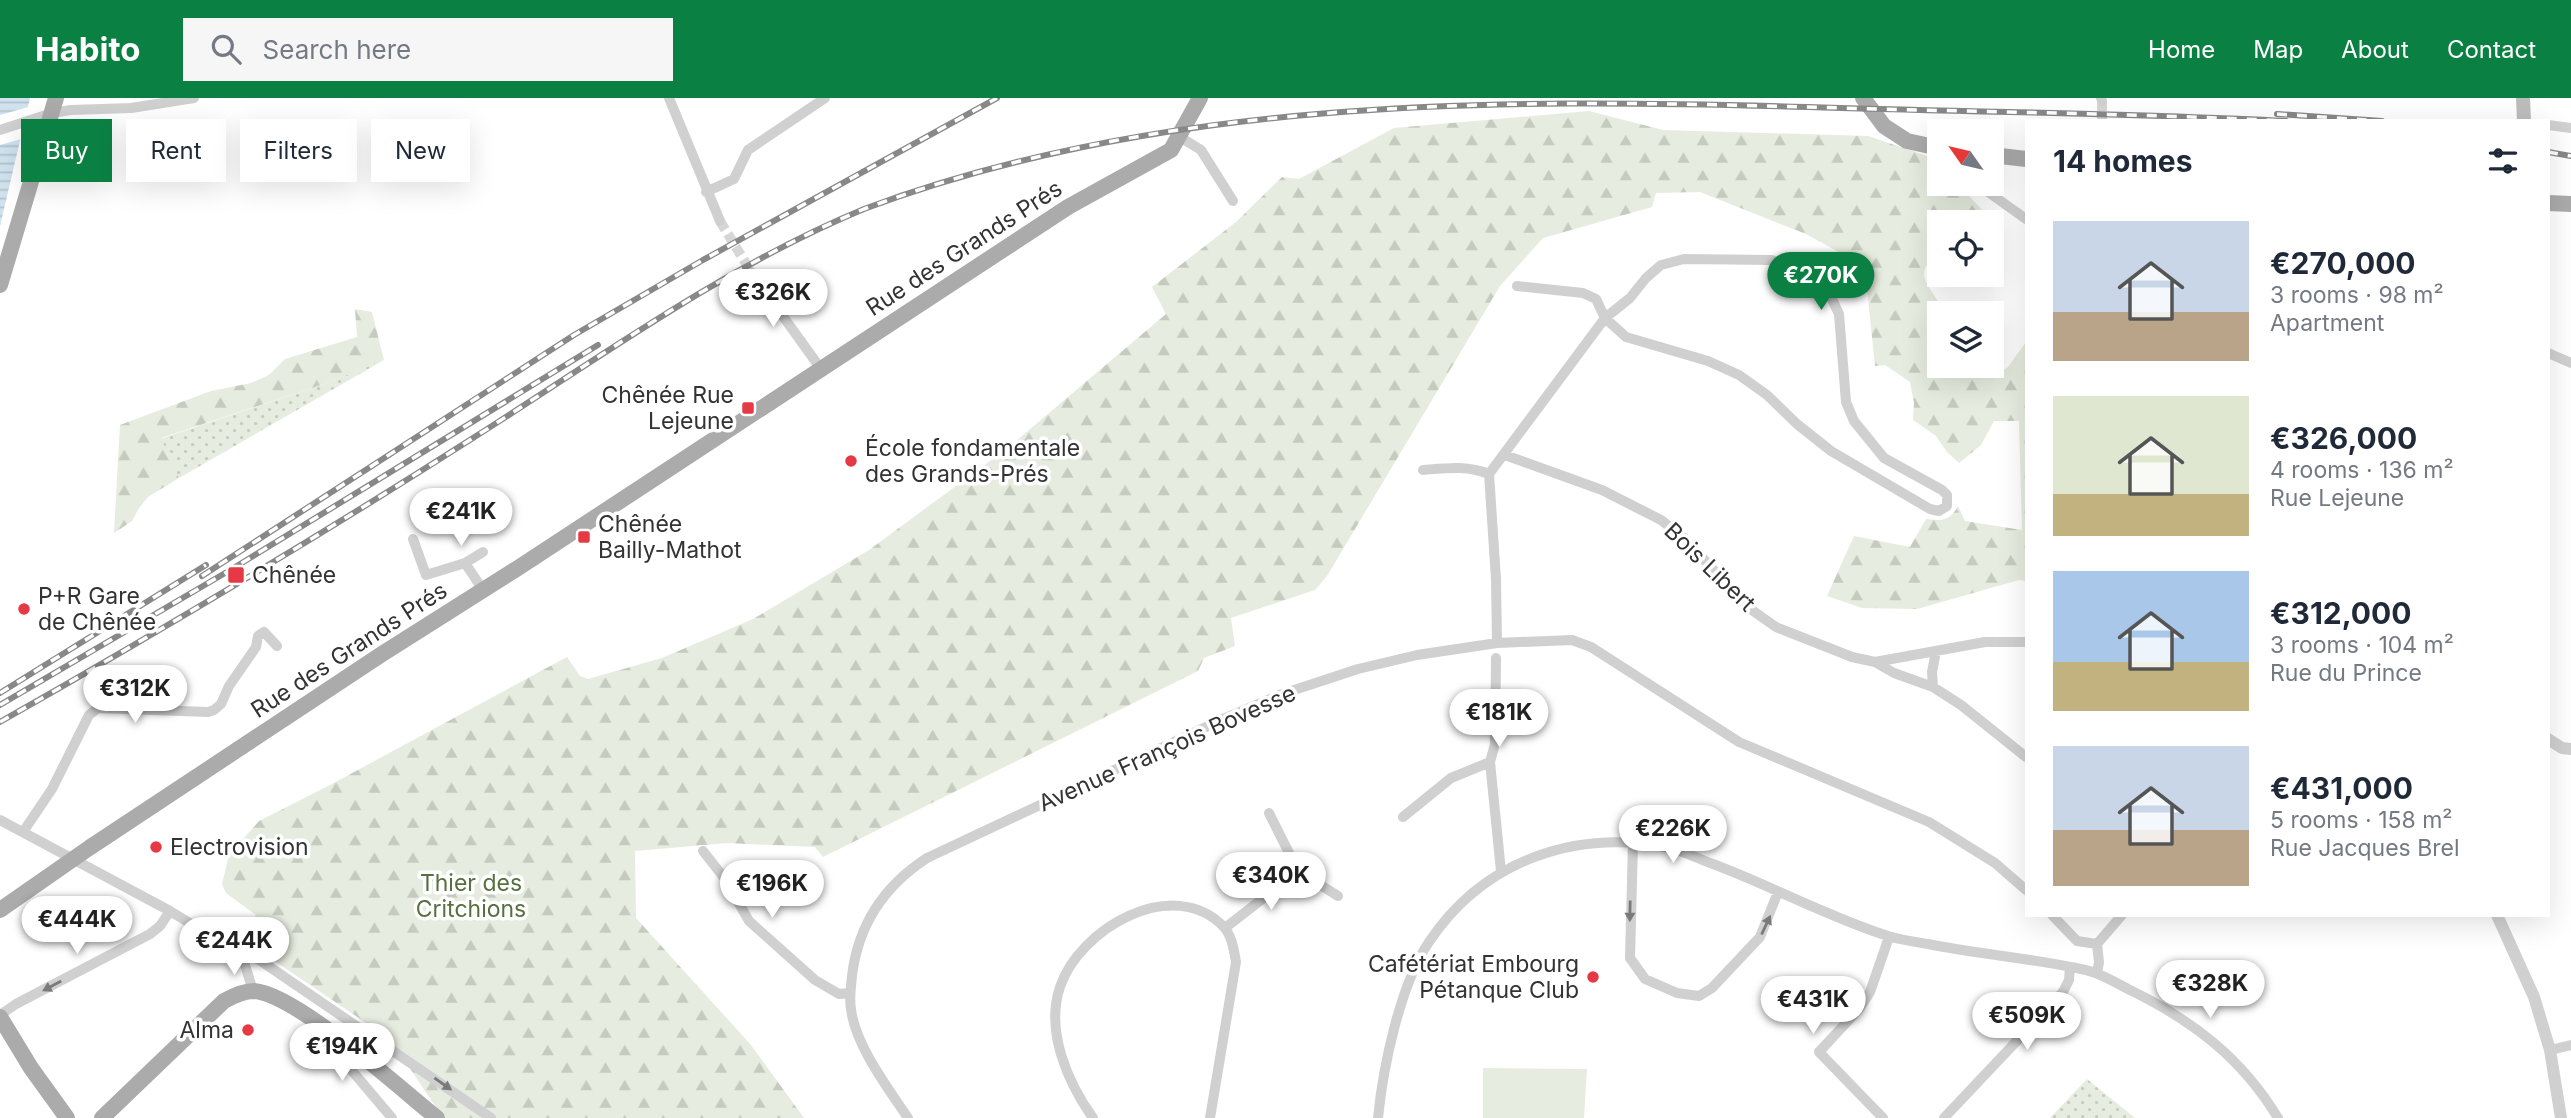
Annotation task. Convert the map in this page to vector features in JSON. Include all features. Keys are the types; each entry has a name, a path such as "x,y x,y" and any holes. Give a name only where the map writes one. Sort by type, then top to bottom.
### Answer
{"main road":[{"name":"Rue des Grands Prés","path":"3,906 1068,207 1171,150 1200,98"},
{"path":"1863,98 1884,126 1907,141 1927,146"},
{"path":"1875,98 1890,120 1909,136 1927,144"},
{"path":"2523,98 2524,119"},
{"path":"0,285 54,106"},
{"path":"2004,156 2025,159"},
{"path":"2550,203 2571,204"},
{"path":"102,1118 224,1001 234,995 253,991 269,995 306,1015 437,1118"},
{"path":"0,1016 67,1118"}],"street":[{"path":"0,130 29,122 54,106 71,110 194,98"},
{"path":"706,192 734,179 748,150 825,98"},
{"path":"671,99 706,192 720,221"},
{"path":"2550,125 2571,128"},
{"path":"1180,137 1201,150 1233,201"},
{"path":"1994,196 2025,218"},
{"path":"1497,643 1489,474 1605,318 1630,298 1661,265 1684,259 1772,260 1815,278 1830,295 1839,314 1846,401 1854,421 1884,458 1942,490 1947,495 1947,506 1940,511 1930,509 1831,452 1767,395 1740,375 1708,361 1626,337 1605,318 1596,299 1583,293 1517,286"},
{"path":"751,272 821,369"},
{"path":"2550,354 2571,363"},
{"name":"Bois Libert","path":"1505,455 1602,490 1651,514 1684,538 1749,608 1776,627 1852,657 1875,662 1894,673 1933,687 1961,705 2025,756"},
{"path":"1423,470 1475,468 1489,474"},
{"path":"413,539 426,575 465,563 483,552"},
{"path":"465,563 483,590"},
{"path":"23,832 52,789 89,715 98,708 208,712 214,710 256,647 258,636 264,632 277,646"},
{"name":"Avenue François Bovesse","path":"908,1118 869,1057 856,1029 850,1010 850,993 859,940 874,910 889,889 908,871 927,859 1225,718 1282,694 1358,669 1405,658 1497,643 1572,640 1591,646 1739,742 1929,822 1995,863 2025,889"},
{"name":"Bois Libert","path":"1875,662 1985,642 2025,642"},
{"path":"1933,687 1932,672 1936,652"},
{"path":"1496,658 1496,735 1490,762 1501,871"},
{"path":"2550,740 2562,748 2571,749"},
{"path":"1403,817 1451,778 1490,762"},
{"path":"1269,813 1298,871 1338,896"},
{"path":"0,820 170,911 242,955 275,970 491,1118"},
{"path":"1633,843 1630,958 1646,979 1676,993 1699,996 1712,988 1760,937 1779,892"},
{"path":"1378,1118 1387,1059 1399,1011 1424,951 1465,899 1501,871 1542,854 1577,845 1633,843 1672,848 1889,936 2097,973 2172,1010 2218,1045 2266,1098 2278,1118"},
{"path":"703,851 726,879 749,921 815,980 839,994 850,993"},
{"path":"1225,928 1298,871"},
{"path":"1093,1118 1071,1082 1060,1051 1056,1020 1059,989 1082,950 1104,929 1127,916 1157,907 1177,906 1196,909 1225,928 1233,944 1236,962 1210,1118"},
{"path":"0,1016 16,1004 150,934 160,926 170,911"},
{"path":"2054,917 2077,941 2097,944"},
{"path":"2097,973 2097,944 2120,917"},
{"path":"2498,917 2534,997 2550,1050 2561,1118"},
{"path":"1883,1118 1819,1052 1859,1009 1870,992 1889,936"},
{"path":"242,955 253,991"},
{"path":"1944,1118 2063,992 2069,980 2070,967"},
{"path":"339,1039 335,1049 337,1053 393,1118"},
{"path":"2550,1050 2571,1045"}],"green space":[{"name":"Thier des Critchions","path":"1589,111 1663,130 1868,136 1927,156 1927,196 1969,196 1982,210 1927,210 1927,266 1924,276 1927,287 1937,301 1927,301 1927,378 2004,378 2004,370 2025,343 2025,581 2019,580 1917,609 1862,608 1827,596 1854,536 1910,547 1926,519 1945,519 1952,515 1958,506 1965,521 2022,530 2019,421 1994,421 1981,445 1959,463 1936,436 1913,420 1914,403 1910,382 1885,365 1875,366 1866,279 1857,262 1806,234 1700,192 1656,193 1652,207 1543,238 1500,286 1327,576 1315,590 1231,618 1235,646 1204,658 1198,671 823,857 815,847 727,843 635,851 636,918 751,1045 804,1118 443,1118 409,1067 372,1027 257,949 262,940 247,928 256,915 226,893 222,884 229,855 259,821 567,657 580,676 588,679 662,658 753,619 869,550 1009,447 1166,314 1152,287 1236,222 1282,177 1299,179 1394,128"},
{"path":"355,309 372,312 384,360 324,384 161,438 179,478 148,497 132,521 114,533 120,425 211,391 251,383 269,375 285,359 357,337"},
{"path":"384,360 179,478 160,439 324,384"},
{"path":"1483,1068 1587,1069 1584,1118 1483,1118"},
{"path":"2087,1079 2135,1118 2050,1118"}],"water":[{"path":"0,98 30,98 25,119 21,119 21,136 0,226"}],"pier":[{"path":"32,106 29,119 21,119 21,139 0,145 0,115"}],"tunnel":[{"path":"2102,101 2102,119"},
{"path":"720,221 751,272"}],"railway":[{"path":"202,576 574,335 703,260 997,98"},
{"path":"0,722 297,547 415,475 664,315 762,258 864,209 977,172 1092,145 1210,126 1329,113 1449,106 1689,104 2235,119"},
{"path":"2277,114 2352,119"},
{"path":"2550,152 2571,156"},
{"path":"0,705 232,569 598,345"},
{"path":"0,693 206,565"}],"place":[{"name":"Chênée Rue Lejeune","path":"748,408"},
{"name":"École fondamentale des Grands-Prés","path":"851,461"},
{"name":"Chênée Bailly-Mathot","path":"584,537"},
{"name":"Chênée","path":"236,575"},
{"name":"P+R Gare de Chênée","path":"24,609"},
{"name":"Electrovision","path":"156,847"},
{"name":"Cafétériat Embourg Pétanque Club","path":"1593,977"},
{"name":"Alma","path":"248,1030"}]}
